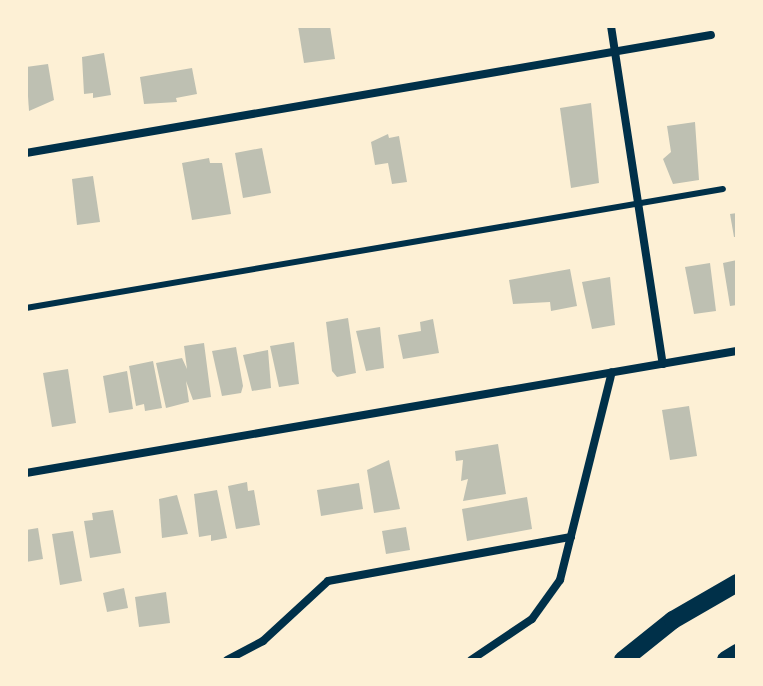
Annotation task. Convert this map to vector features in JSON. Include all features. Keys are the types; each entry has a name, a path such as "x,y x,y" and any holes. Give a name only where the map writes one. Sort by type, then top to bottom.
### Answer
{"main road":[{"path":"623,660 673,620 737,583"},
{"path":"726,660 737,653"}],"street":[{"path":"611,26 663,364"},
{"path":"26,153 711,35"},
{"path":"26,473 737,351"},
{"path":"471,660 525,625 545,605 560,580 612,372"},
{"path":"227,660 263,641 328,581 571,537"}],"lane":[{"path":"26,308 723,189"}],"building":[{"path":"298,26 330,26 335,59 304,63"},
{"path":"104,53 111,95 93,98 93,93 84,94 82,57"},
{"path":"48,64 54,100 29,111 26,67"},
{"path":"192,68 197,94 176,98 177,102 144,104 140,77"},
{"path":"591,103 599,183 571,188 560,108"},
{"path":"695,122 699,180 673,184 663,159 671,152 667,126"},
{"path":"388,134 389,138 399,136 407,182 392,184 388,163 375,165 371,142"},
{"path":"262,148 271,193 243,198 235,153"},
{"path":"209,158 210,163 222,163 231,214 192,220 182,163"},
{"path":"93,176 100,222 77,225 72,179"},
{"path":"737,213 737,237 734,237 730,214"},
{"path":"737,260 737,305 730,306 723,263"},
{"path":"710,263 716,311 694,314 685,267"},
{"path":"570,269 577,306 551,311 550,302 513,304 509,280"},
{"path":"610,277 615,325 592,329 582,282"},
{"path":"348,318 356,373 337,377 332,371 326,322"},
{"path":"433,319 439,353 403,359 398,335 421,331 420,322"},
{"path":"380,327 384,368 366,371 356,331"},
{"path":"294,342 299,384 279,387 270,346"},
{"path":"204,343 211,397 193,400 186,381 189,402 166,408 156,363 182,358 187,369 184,346"},
{"path":"236,347 243,386 241,393 222,396 212,351"},
{"path":"268,350 271,388 252,391 243,355"},
{"path":"153,361 162,408 145,411 144,404 136,406 129,366"},
{"path":"68,369 76,423 52,427 43,373"},
{"path":"127,371 133,409 109,413 103,376"},
{"path":"689,406 697,456 670,460 662,410"},
{"path":"498,444 506,494 463,501 468,479 461,481 463,460 456,461 455,451"},
{"path":"389,460 400,509 374,513 367,470"},
{"path":"247,482 248,491 254,490 260,525 236,529 228,486"},
{"path":"359,483 363,509 321,516 317,490"},
{"path":"217,490 227,538 211,541 211,535 199,537 194,494"},
{"path":"177,495 188,534 162,538 159,499"},
{"path":"527,497 532,529 467,541 462,509"},
{"path":"113,510 121,553 90,558 84,521 93,520 92,513"},
{"path":"406,527 410,550 386,554 382,531"},
{"path":"38,528 43,559 26,562 26,530"},
{"path":"73,531 82,581 60,585 52,534"},
{"path":"124,588 128,608 107,612 103,593"},
{"path":"166,592 170,623 139,627 135,597"}]}
